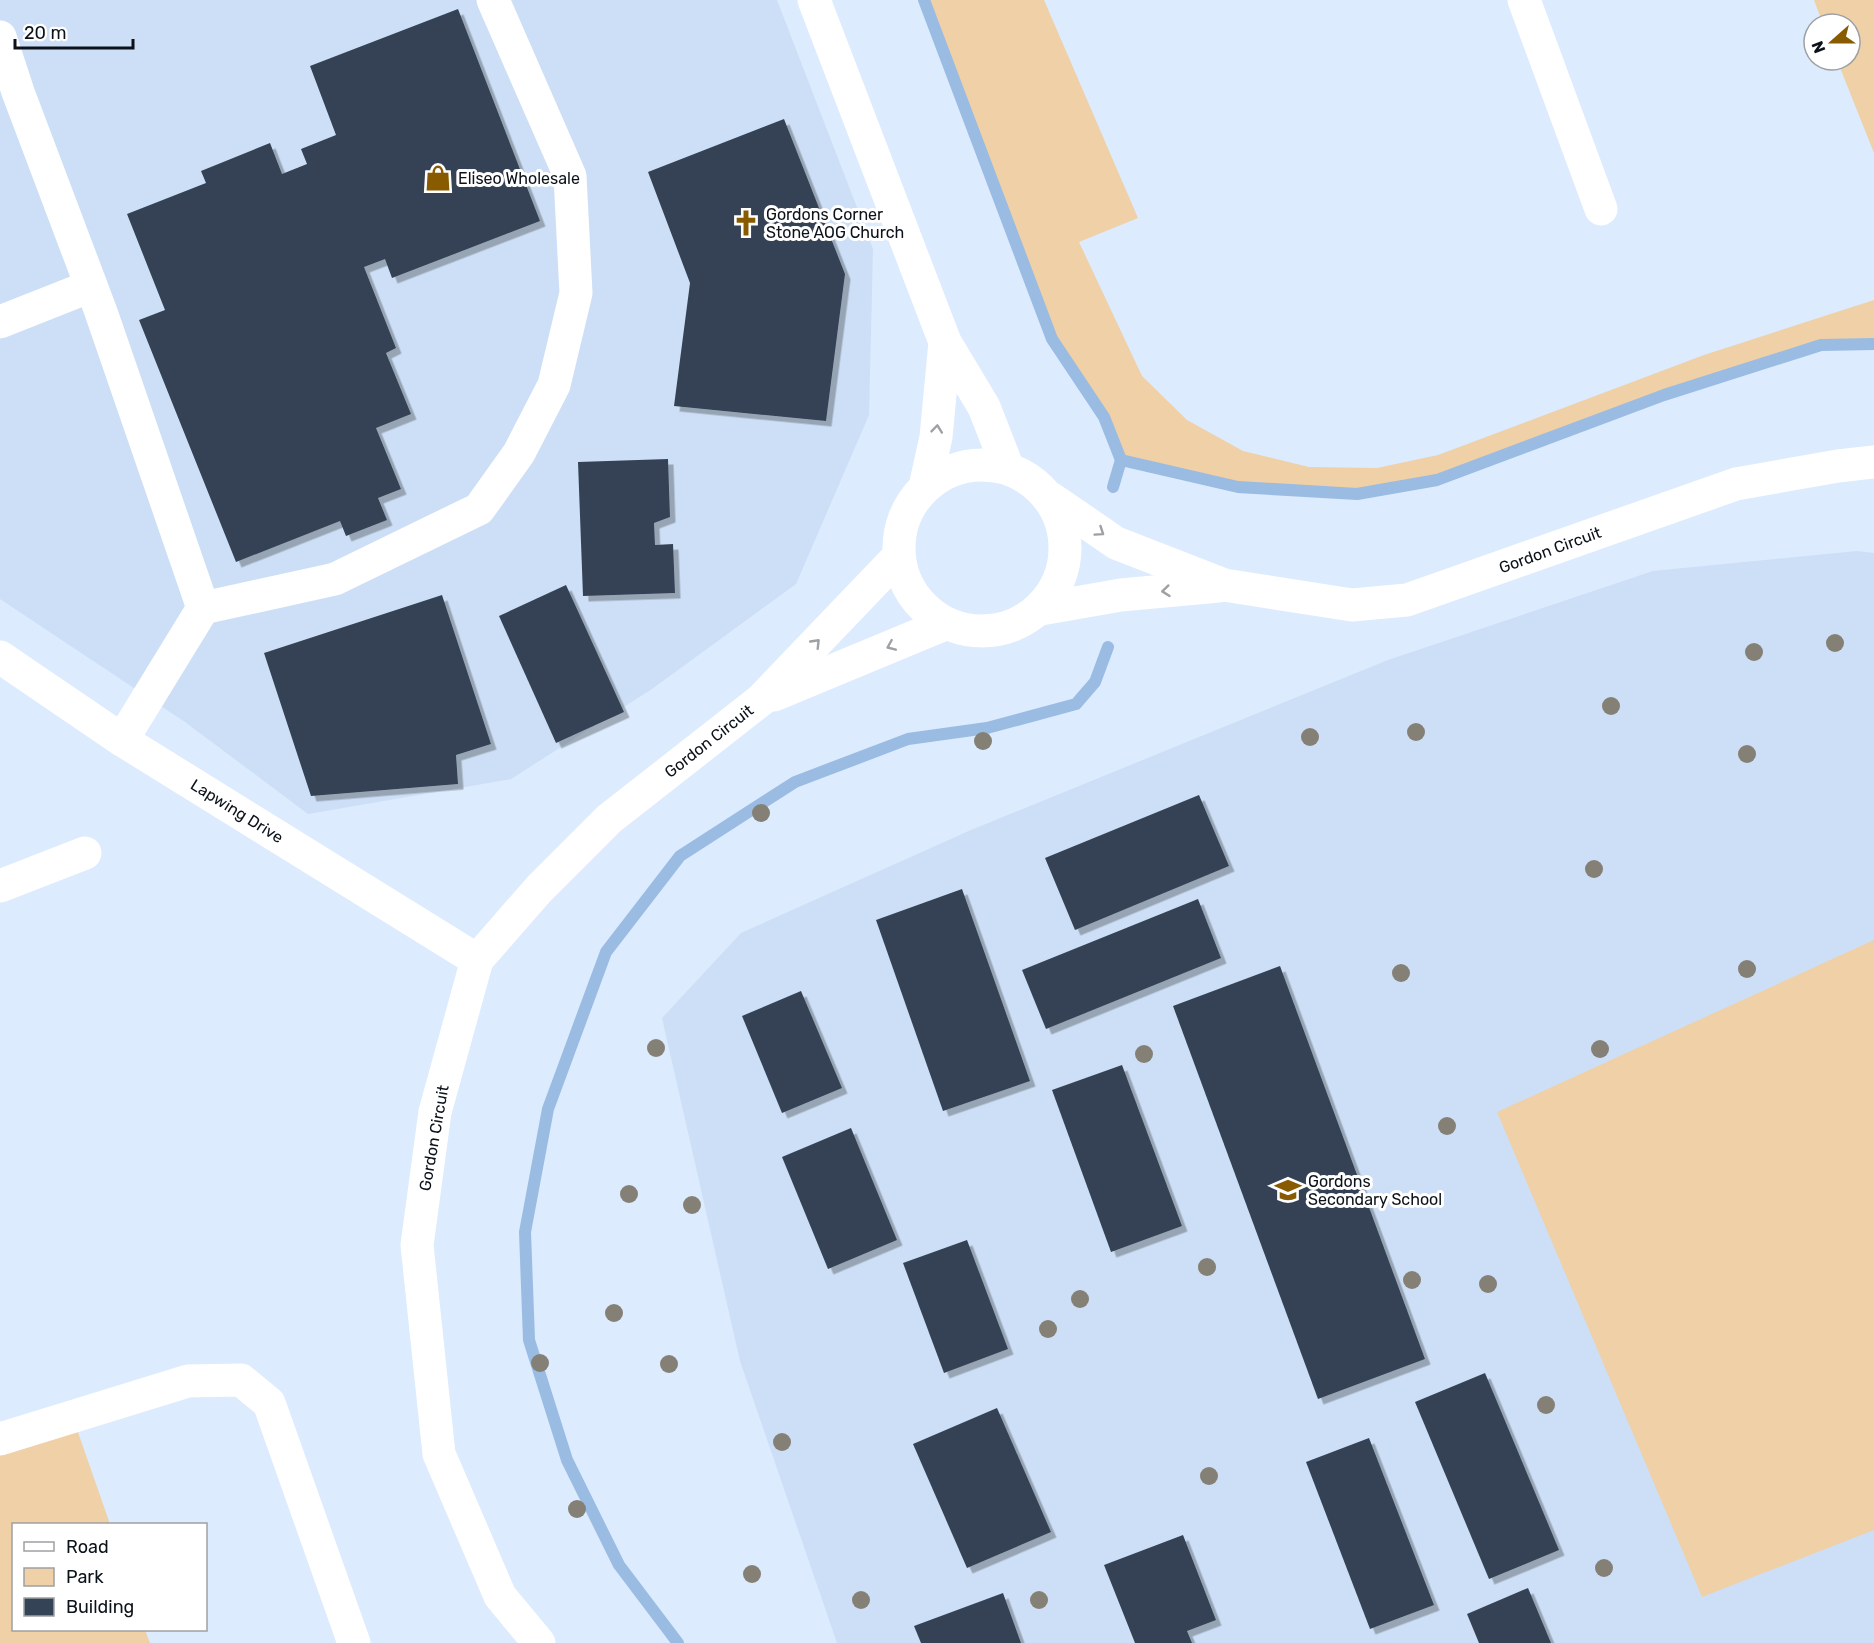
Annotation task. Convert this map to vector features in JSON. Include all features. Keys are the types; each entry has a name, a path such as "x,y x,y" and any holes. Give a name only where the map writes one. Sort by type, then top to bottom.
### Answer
{"main road":[{"path":"122,740 202,608 335,579 479,509 519,453 554,385 576,293 570,176 493,0"},
{"path":"814,0 945,342 984,407 1007,466"},
{"path":"1524,0 1601,209"},
{"path":"0,37 18,92 91,286 202,608"},
{"path":"0,322 91,286"},
{"path":"926,487 936,437 945,342"},
{"name":"Gordon Circuit","path":"1052,499 1116,543 1224,585 1352,605 1407,600 1736,484 1874,462"},
{"path":"976,465 1007,466 1032,480 1052,499 1066,552 1062,573 1053,593 1041,609 1020,624 995,632 969,631 945,624 929,613 916,599 896,559 903,522 912,503 926,487 956,469 976,465"},
{"name":"Gordon Circuit","path":"539,1643 500,1596 439,1454 417,1245 435,1112 477,960 538,889 609,819 761,700 896,559"},
{"name":"Gordon Circuit","path":"1041,609 1121,595 1224,585"},
{"name":"Gordon Circuit","path":"761,700 945,624"},
{"name":"Lapwing Drive","path":"0,657 122,740 477,960"},
{"path":"0,886 85,853"},
{"path":"0,1439 188,1380 241,1380 269,1403 354,1643"}],"shaded area":[{"path":"0,0 777,0 873,249 869,415 796,584 652,689 511,779 308,814 185,722 0,599"},
{"name":"Gordons Secondary School","path":"1857,551 1874,553 1874,1643 837,1643 740,1361 662,1018 741,933 971,830 1388,660 1653,571"}],"green space":[{"path":"924,0 1044,0 1138,218 1079,242 1142,376 1187,420 1243,451 1309,467 1377,468 1438,455 1704,355 1874,300 1874,344 1821,345 1664,395 1437,480 1357,494 1238,487 1121,460 1104,417 1052,339"},
{"path":"1814,0 1874,0 1874,153 1842,72 1862,72 1862,12 1818,12"},
{"path":"1874,940 1874,1530 1702,1597 1497,1112"},
{"path":"74,1421 110,1523 12,1523 12,1631 145,1631 150,1643 0,1643 0,1453"}],"building":[{"path":"458,9 540,221 392,278 385,259 364,267 396,348 386,353 411,414 376,428 401,489 378,498 387,520 346,536 340,521 236,562 139,320 165,310 127,214 206,183 201,171 270,143 282,174 307,164 301,149 336,135 310,66"},
{"name":"Gordons Corner Stone AOG Church","path":"784,119 845,274 826,421 674,406 690,283 648,172"},
{"path":"668,459 670,517 654,523 655,545 673,544 675,593 583,596 578,462"},
{"path":"566,585 624,712 556,743 499,616"},
{"path":"442,595 491,744 456,755 458,784 311,796 264,653"},
{"path":"1199,795 1229,866 1075,930 1045,858"},
{"path":"962,889 1030,1081 943,1111 876,920"},
{"path":"1198,899 1221,958 1046,1029 1022,970"},
{"path":"1280,966 1425,1359 1318,1399 1173,1006"},
{"path":"801,991 842,1088 782,1113 742,1016"},
{"path":"1122,1065 1182,1226 1111,1252 1052,1090"},
{"path":"851,1128 897,1240 828,1269 782,1157"},
{"path":"967,1240 1008,1349 944,1373 903,1263"},
{"path":"1485,1373 1559,1550 1489,1579 1415,1402"},
{"path":"997,1408 1051,1532 967,1568 913,1444"},
{"path":"1369,1438 1434,1605 1370,1629 1306,1462"},
{"path":"1183,1535 1216,1620 1187,1631 1192,1643 1135,1643 1104,1565"},
{"path":"1528,1588 1551,1643 1479,1643 1467,1614"},
{"path":"1003,1593 1021,1643 921,1643 914,1626"}],"waterway":[{"path":"924,0 1052,339 1104,417 1121,460 1238,487 1357,494 1437,480 1664,395 1821,345 1874,344"},
{"path":"1113,487 1121,460"},
{"path":"678,1643 619,1565 567,1460 529,1340 525,1232 548,1109 606,952 680,856 795,782 908,739 987,728 1076,704 1095,682 1108,647"}],"place":[{"name":"Eliseo Wholesale","path":"438,178"},
{"name":"Gordons Corner Stone AOG Church","path":"746,223"},
{"name":"Gordons Secondary School","path":"1288,1190"}]}
